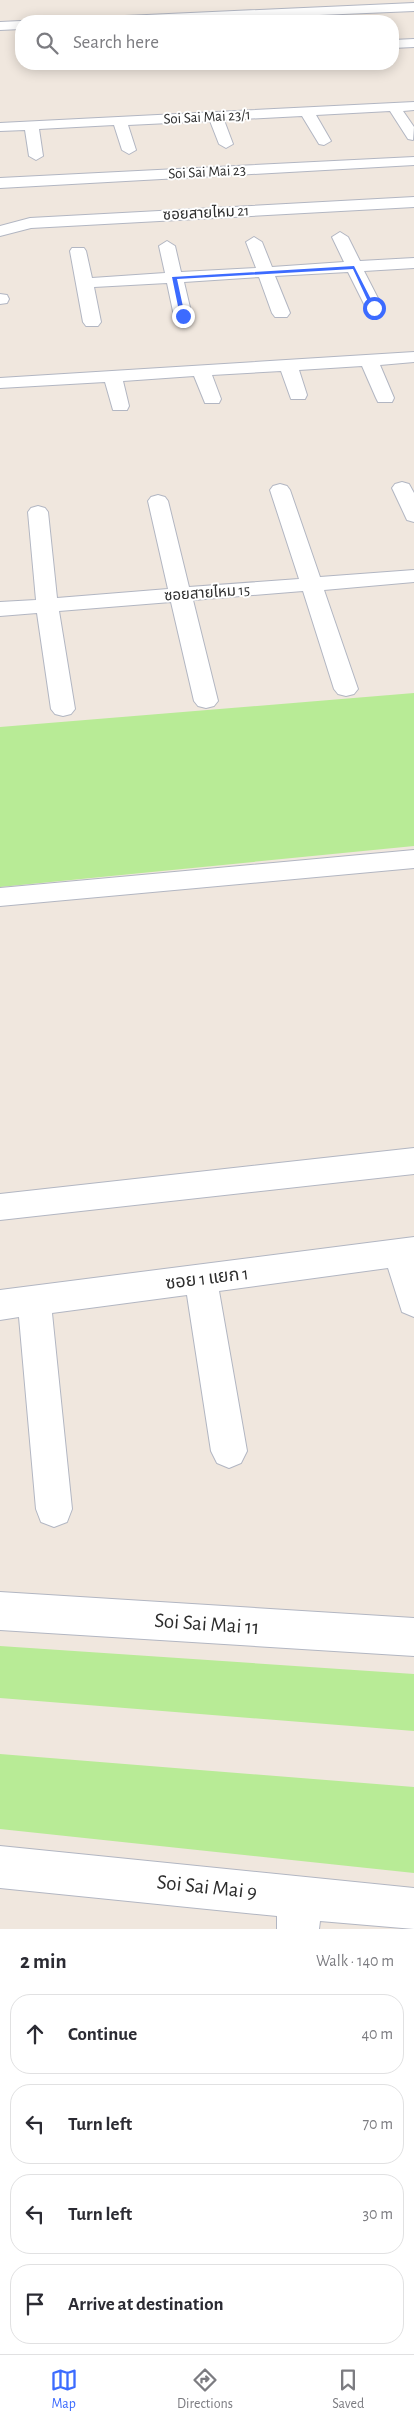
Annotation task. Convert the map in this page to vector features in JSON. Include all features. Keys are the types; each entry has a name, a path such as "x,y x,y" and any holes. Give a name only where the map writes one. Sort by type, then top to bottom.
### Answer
{"street":[{"path":"247,15 414,8"},
{"path":"0,26 15,25"},
{"path":"399,44 414,43"},
{"name":"Soi Sai Mai 23/1","path":"0,127 414,106"},
{"path":"394,107 413,136"},
{"path":"307,112 324,141"},
{"path":"215,116 226,144"},
{"path":"120,121 130,150"},
{"path":"31,125 36,156"},
{"name":"Soi Sai Mai 23","path":"0,183 414,161"},
{"name":"ซอยสายไหม 21","path":"0,231 30,223 414,202"},
{"path":"340,237 374,308"},
{"path":"254,242 281,313"},
{"path":"167,246 183,316"},
{"path":"78,251 92,322"},
{"path":"84,283 414,264"},
{"path":"0,383 414,357"},
{"path":"369,360 386,398"},
{"path":"288,364 298,395"},
{"path":"201,370 212,399"},
{"path":"113,375 120,406"},
{"path":"402,488 414,516"},
{"path":"280,490 346,688"},
{"path":"158,501 206,702"},
{"path":"38,512 47,605 63,709"},
{"name":"ซอยสายไหม 15","path":"0,609 414,576"},
{"path":"0,897 414,859"},
{"path":"0,1207 414,1161"},
{"path":"407,1252 414,1302"},
{"name":"ซอย 1 แยก 1","path":"0,1305 407,1252"},
{"path":"201,1280 229,1452"},
{"path":"34,1301 54,1509"},
{"name":"Soi Sai Mai 11","path":"0,1611 414,1638"},
{"name":"Soi Sai Mai 9","path":"0,1867 298,1913 414,1909"}],"green space":[{"path":"414,693 414,846 0,887 0,727"},
{"path":"0,1646 414,1674 414,1731 0,1698"},
{"path":"0,1754 414,1787 414,1873 0,1829"}],"route":[{"path":"183,316 175,277 354,267 374,308"}]}
